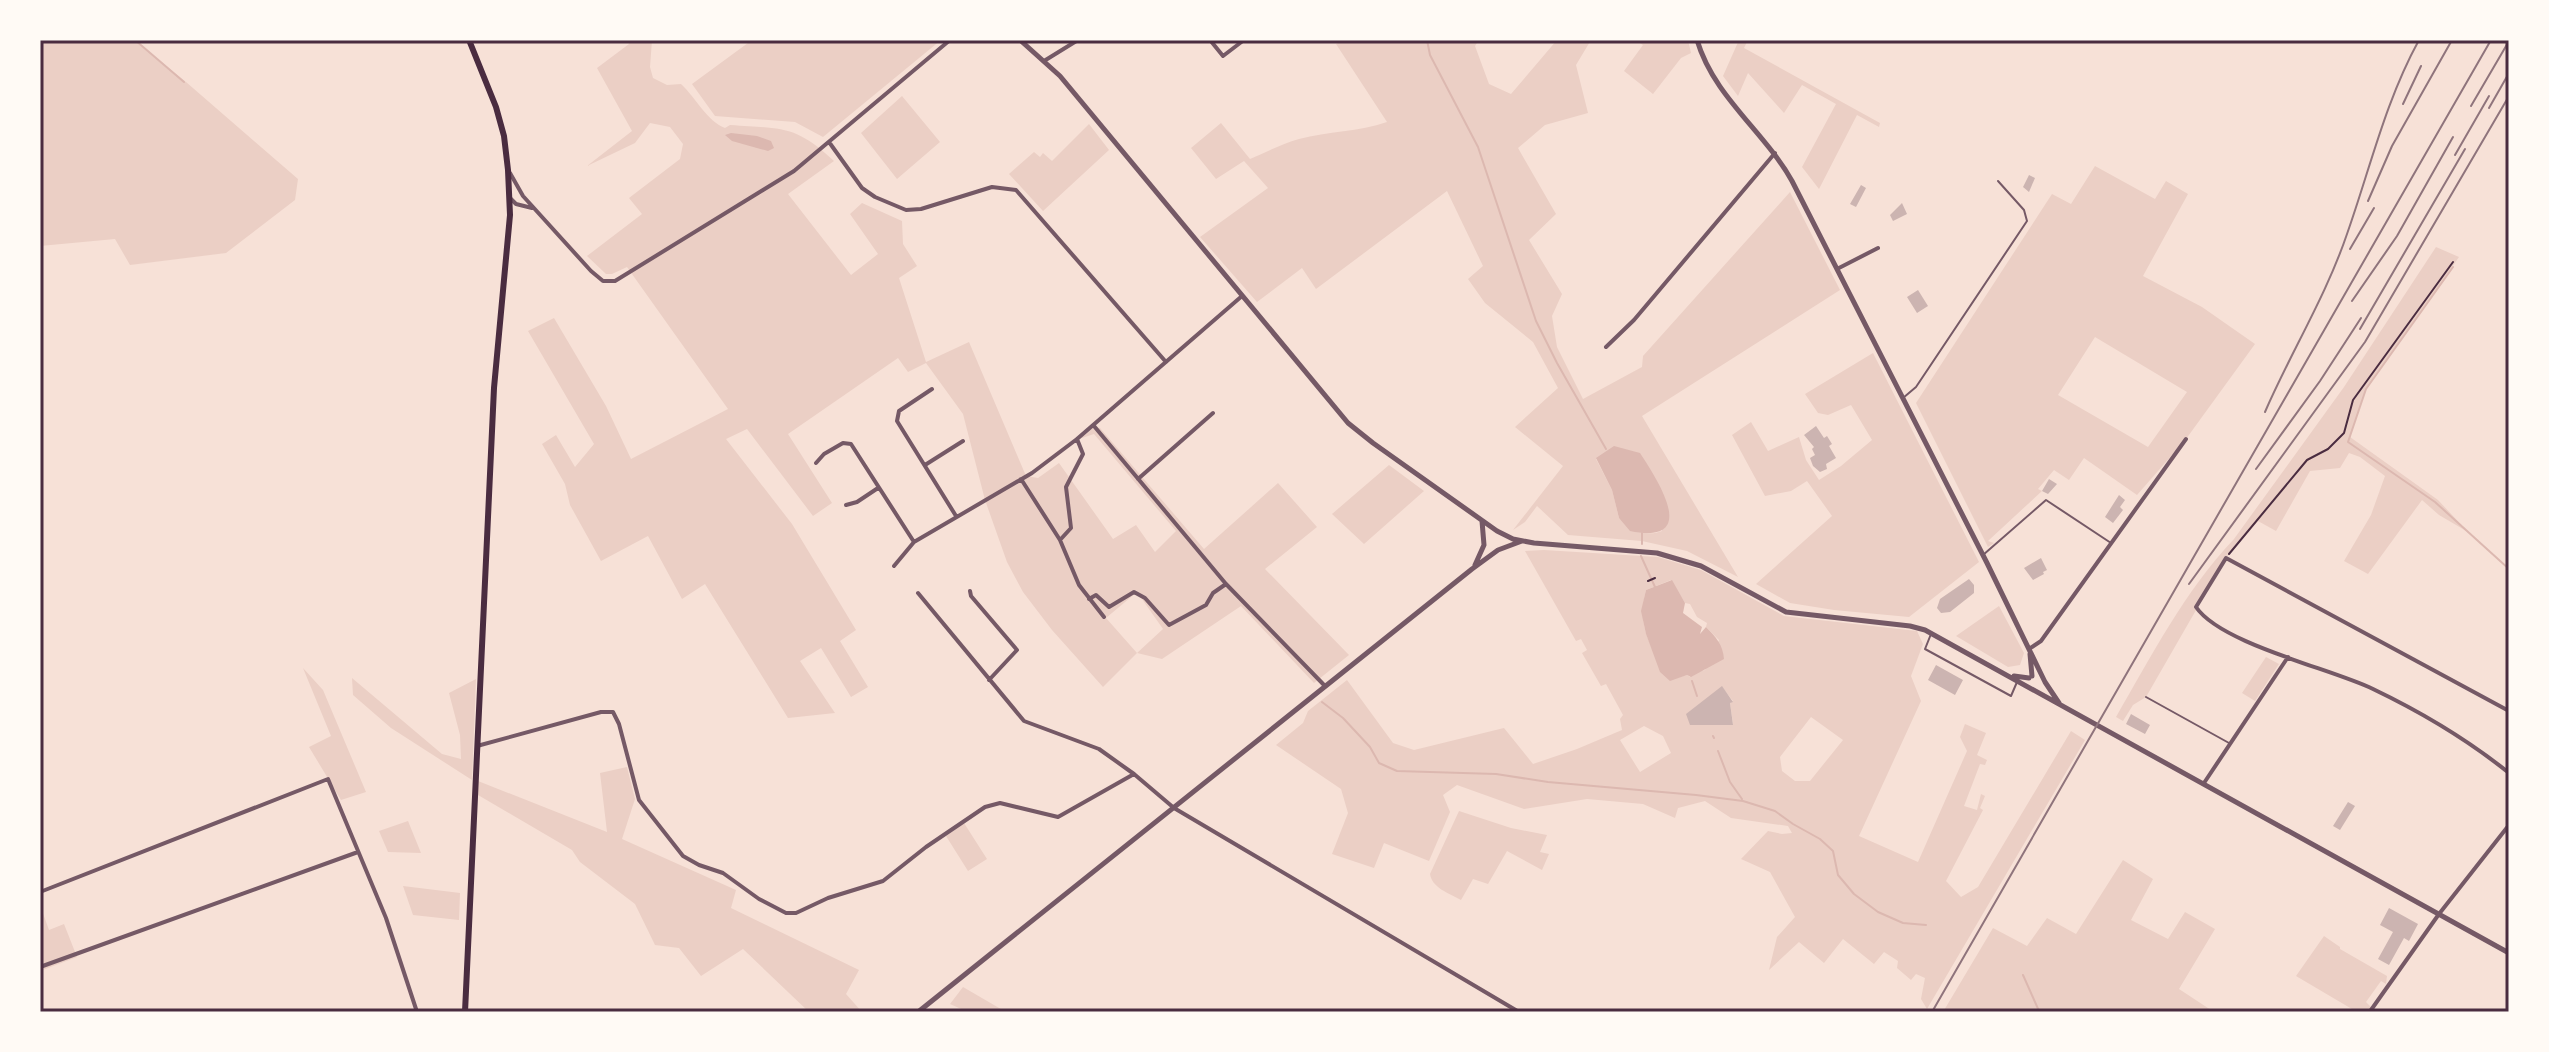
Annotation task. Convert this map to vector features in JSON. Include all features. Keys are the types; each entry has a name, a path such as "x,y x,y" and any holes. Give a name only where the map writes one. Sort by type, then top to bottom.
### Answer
{"main road":[{"path":"465,1012 494,388 510,215 508,170 496,107 469,40"}],"street":[{"path":"508,170 523,196 591,271 603,281 615,281 794,171 950,40"},
{"path":"1020,40 1044,61 1348,423 1497,531 1522,541 1657,553 1701,566 1786,612 1910,626 1932,633 2509,953"},
{"path":"1044,61 1078,40"},
{"path":"1210,40 1223,56 1244,40"},
{"path":"1697,40 1716,84 1775,153 1792,181 2044,680 2060,704"},
{"path":"829,142 862,188 906,210 921,209 992,187 1016,190 1166,362"},
{"path":"1606,347 1634,320 1775,153"},
{"path":"510,198 523,196"},
{"path":"510,198 522,206 535,209"},
{"path":"510,215 522,206"},
{"path":"1837,269 1878,248"},
{"path":"894,566 914,542 1021,479 1094,426 1242,296"},
{"path":"932,389 899,411 897,416 956,517"},
{"path":"1138,479 1213,413"},
{"path":"1094,426 1226,584 1325,686"},
{"path":"1060,540 1071,528 1066,487 1083,454 1077,439"},
{"path":"2029,649 2041,641 2186,439"},
{"path":"925,465 963,441"},
{"path":"816,463 824,454 843,443 851,444 914,542"},
{"path":"1021,479 1060,540 1079,585 1104,617"},
{"path":"846,505 857,502 879,487"},
{"path":"1482,521 1484,543 1490,552 1522,541"},
{"path":"1472,569 1484,543 1497,531"},
{"path":"918,1012 1497,551 1504,535"},
{"path":"2509,711 2226,558 2196,607 2224,629 2372,688 2466,741 2509,773"},
{"path":"1089,599 1096,595 1109,607 1134,592 1145,598 1169,625 1206,605 1213,593 1226,584"},
{"path":"970,591 1017,650 989,680"},
{"path":"918,593 1024,721 1049,733 1099,749 1174,808 1519,1012"},
{"path":"2028,687 2029,649"},
{"path":"2204,783 2288,657"},
{"path":"2009,676 2030,677 2037,674 2044,680 2044,688 2037,692"},
{"path":"477,746 601,712 613,712 639,800 683,856 723,873 759,899 786,913 796,913 828,898 883,881 985,807 1000,803 1058,817 1134,774"},
{"path":"40,892 328,779 386,918 417,1012"},
{"path":"2371,1010 2439,914 2509,825"},
{"path":"40,967 359,852"}],"lane":[{"path":"1903,398 1916,387 2027,221 2024,210 1998,181"},
{"path":"1983,555 2046,500 2112,544"},
{"path":"1932,633 1925,649 2011,696 2018,681"},
{"path":"2146,697 2230,743"}],"path":[{"path":"2226,558 2307,460 2328,449 2344,433 2353,400 2453,262"},
{"path":"1648,581 1655,578"}],"shaded area":[{"path":"40,40 134,40 298,179 295,200 226,253 130,265 115,239 40,246"},
{"path":"627,40 652,40 650,67 653,78 667,85 681,84 719,125 725,128 730,125 763,127 797,134 834,161 788,194 851,275 878,254 850,214 862,203 902,221 903,244 917,266 899,278 926,362 969,342 1026,476 1038,478 1059,463 1113,539 1136,525 1155,552 1176,531 1094,434 1079,439 1094,426 1100,428 1204,549 1278,483 1317,527 1265,569 1349,655 1314,683 1241,606 1162,659 1137,653 1103,687 1052,630 1023,592 1007,562 985,500 963,414 926,363 908,372 898,358 788,434 832,503 813,516 747,429 726,439 792,524 856,630 840,641 868,687 851,697 821,648 800,661 835,713 788,718 705,584 682,599 648,536 601,561 570,505 565,484 542,444 556,435 575,467 594,444 528,331 554,318 606,406 631,459 728,409 627,267 606,274 587,256 642,214 629,198 680,159 683,144 670,127 650,123 635,143 587,166 632,131 597,68 629,44","holes":["1137,592 1163,629 1137,653 1106,618"]},
{"path":"752,40 941,40 823,137 795,122 715,116 692,84"},
{"path":"1345,40 1479,40 1475,46 1489,84 1511,94 1557,40 1591,40 1576,65 1588,113 1545,125 1518,148 1556,214 1529,240 1562,294 1552,316 1557,347 1583,399 1642,367 1643,356 1790,192 1840,290 1642,416 1738,577 1687,551 1642,541 1568,535 1537,506 1525,522 1513,530 1563,466 1515,427 1558,388 1533,342 1485,303 1468,279 1483,266 1447,191 1316,289 1302,268 1257,302 1200,237 1268,188 1244,161 1216,179 1191,148 1221,123 1250,159 1299,139 1387,122 1336,44","holes":["1621,450 1640,454 1662,531 1656,533 1639,531 1619,518 1612,490 1596,459"]},
{"path":"1635,40 1688,40 1691,53 1681,58 1653,94 1624,71 1643,45"},
{"path":"1739,40 1748,40 1744,48 1880,123 1879,127 1857,115 1819,189 1802,167 1836,104 1802,85 1784,113 1748,73 1738,96 1723,76"},
{"path":"902,96 940,142 897,179 861,133"},
{"path":"1089,124 1109,150 1043,211 1009,174 1034,152 1040,157 1043,153 1052,161"},
{"path":"725,135 757,136 771,141 774,148 768,151 732,141"},
{"path":"2095,166 2155,199 2166,181 2188,194 2143,276 2202,307 2255,344 2186,439 2137,495 2084,458 2069,480 2054,470 2038,489 2042,491 1988,541 1994,543 1988,547 1916,403 2052,194 2071,204","holes":["2095,337 2187,392 2148,447 2058,395"]},
{"path":"2436,247 2459,257 2366,389 2350,437 2438,500 2468,532 2439,515 2422,500 2368,574 2344,561 2371,515 2385,476 2360,457 2349,453 2340,468 2310,471 2276,531 2258,521 2226,558 2146,697 2133,705 2123,721 2116,717 2184,602 2234,539 2344,387"},
{"path":"1873,353 1979,562 1909,617 1790,603 1756,584 1832,516 1807,481 1791,491 1765,496 1732,435 1751,422 1768,451 1799,437 1806,460 1819,480 1872,440 1851,405 1828,415 1818,413 1805,394"},
{"path":"1614,446 1640,453 1648,465 1668,508 1669,520 1664,529 1651,533 1630,531 1619,518 1612,490 1596,458"},
{"path":"1389,465 1424,491 1364,544 1332,514"},
{"path":"1525,551 1658,557 1701,570 1784,616 1917,631 1923,644 1911,676 1921,701 1859,836 1918,862 1967,751 1960,737 1965,724 1986,733 1977,755 1987,760 1985,765 1980,764 1964,806 1977,810 1981,794 1985,796 1980,808 1983,810 1946,881 1961,897 1978,887 2071,731 2085,740 1927,1009 1921,999 1925,978 1916,974 1911,980 1897,968 1898,961 1884,952 1874,964 1843,939 1824,963 1799,942 1769,970 1777,937 1795,917 1770,872 1741,859 1768,831 1792,833 1788,826 1731,818 1705,801 1678,808 1675,818 1643,804 1587,799 1524,809 1457,785 1443,795 1450,812 1429,861 1384,843 1374,868 1332,854 1348,813 1341,789 1276,745 1303,723 1308,711 1347,680 1393,743 1414,750 1504,728 1533,764 1622,730 1620,719 1623,715 1606,684 1601,686 1582,653 1587,650 1581,639 1576,641","holes":["1671,580 1685,603 1690,604 1697,617 1707,623 1706,627 1719,640 1705,670 1690,677 1687,675 1670,680 1644,627 1646,590","1722,687 1733,701 1730,703 1733,724 1690,724","1811,717 1843,740 1810,781 1795,781 1782,771 1780,757","1644,726 1663,736 1671,753 1640,772 1620,740"]},
{"path":"1672,580 1685,603 1683,613 1702,627 1700,634 1706,627 1713,634 1721,645 1724,659 1691,677 1687,675 1670,681 1660,672 1641,611 1646,590"},
{"path":"1999,606 2024,653 2020,665 2008,667 1956,636"},
{"path":"2266,657 2279,664 2255,701 2242,693"},
{"path":"303,668 323,690 366,792 341,800 309,747 331,736"},
{"path":"352,678 442,754 461,759 460,735 449,693 476,679 472,780 391,728 353,695"},
{"path":"627,767 635,799 622,839 736,890 731,908 859,970 846,994 862,1012 809,1012 743,949 701,976 679,948 655,945 635,904 580,862 572,850 478,795 478,781 607,832 600,773"},
{"path":"1459,811 1511,828 1547,835 1540,852 1549,854 1542,870 1507,851 1488,884 1473,879 1461,900 1442,890 1430,874"},
{"path":"408,821 421,853 388,852 379,831"},
{"path":"964,823 987,859 968,871 946,836"},
{"path":"2123,860 2153,879 2131,920 2168,939 2185,912 2215,929 2179,989 2214,1012 1943,1012 1993,928 2027,946 2047,918 2076,934"},
{"path":"403,886 460,893 459,920 413,915"},
{"path":"40,905 49,930 64,924 77,957 40,971"},
{"path":"2324,936 2387,976 2386,984 2381,981 2366,1002 2376,1012 2357,1012 2296,976"},
{"path":"963,987 1006,1012 968,1012 950,1004"}],"building":[{"path":"2029,175 2035,178 2029,192 2023,187"},
{"path":"1861,185 1866,188 1856,207 1850,204"},
{"path":"1902,203 1907,214 1893,221 1890,215"},
{"path":"1918,290 1928,306 1917,313 1907,297"},
{"path":"1816,426 1832,444 1829,446 1836,458 1820,472 1810,458 1815,455 1814,447 1804,435"},
{"path":"2049,479 2057,484 2048,494 2042,491"},
{"path":"2119,495 2125,500 2120,507 2123,510 2113,523 2105,517"},
{"path":"2041,558 2047,570 2033,580 2024,568"},
{"path":"1969,579 1974,585 1974,593 1950,612 1941,613 1937,608 1940,599"},
{"path":"1936,665 1963,680 1955,695 1928,680"},
{"path":"1722,686 1733,702 1730,703 1733,725 1690,725 1686,714"},
{"path":"2131,714 2150,725 2145,734 2126,724"},
{"path":"2348,802 2355,806 2340,830 2333,826"},
{"path":"2389,908 2418,924 2409,941 2404,938 2389,965 2378,959 2393,932 2380,925"}],"waterway":[{"path":"135,40 184,82"},
{"path":"1427,40 1430,55 1478,147 1536,321 1606,449"},
{"path":"2453,267 2366,389 2348,442 2435,502 2509,569"},
{"path":"1642,533 1642,544"},
{"path":"1641,556 1655,587"},
{"path":"1692,681 1697,696"},
{"path":"1322,702 1343,718 1370,747 1379,763 1397,771 1496,774 1548,782 1696,795 1743,801 1775,811 1820,839 1833,851 1838,875 1854,894 1878,912 1903,923 1926,925"},
{"path":"1718,751 1730,782 1742,799"},
{"path":"2023,975 2042,1012"}],"railway":[{"path":"2265,412 2339,257 2387,111 2419,40"},
{"path":"2368,201 2392,146 2452,40"},
{"path":"1932,1012 2491,40"},
{"path":"2471,106 2509,41"},
{"path":"2403,104 2421,66"},
{"path":"2489,108 2509,73"},
{"path":"2455,155 2489,96"},
{"path":"2189,584 2365,342 2509,96"},
{"path":"2352,301 2397,236 2453,137"},
{"path":"2360,329 2465,149"},
{"path":"2350,249 2374,208"},
{"path":"2256,469 2361,318"}]}
